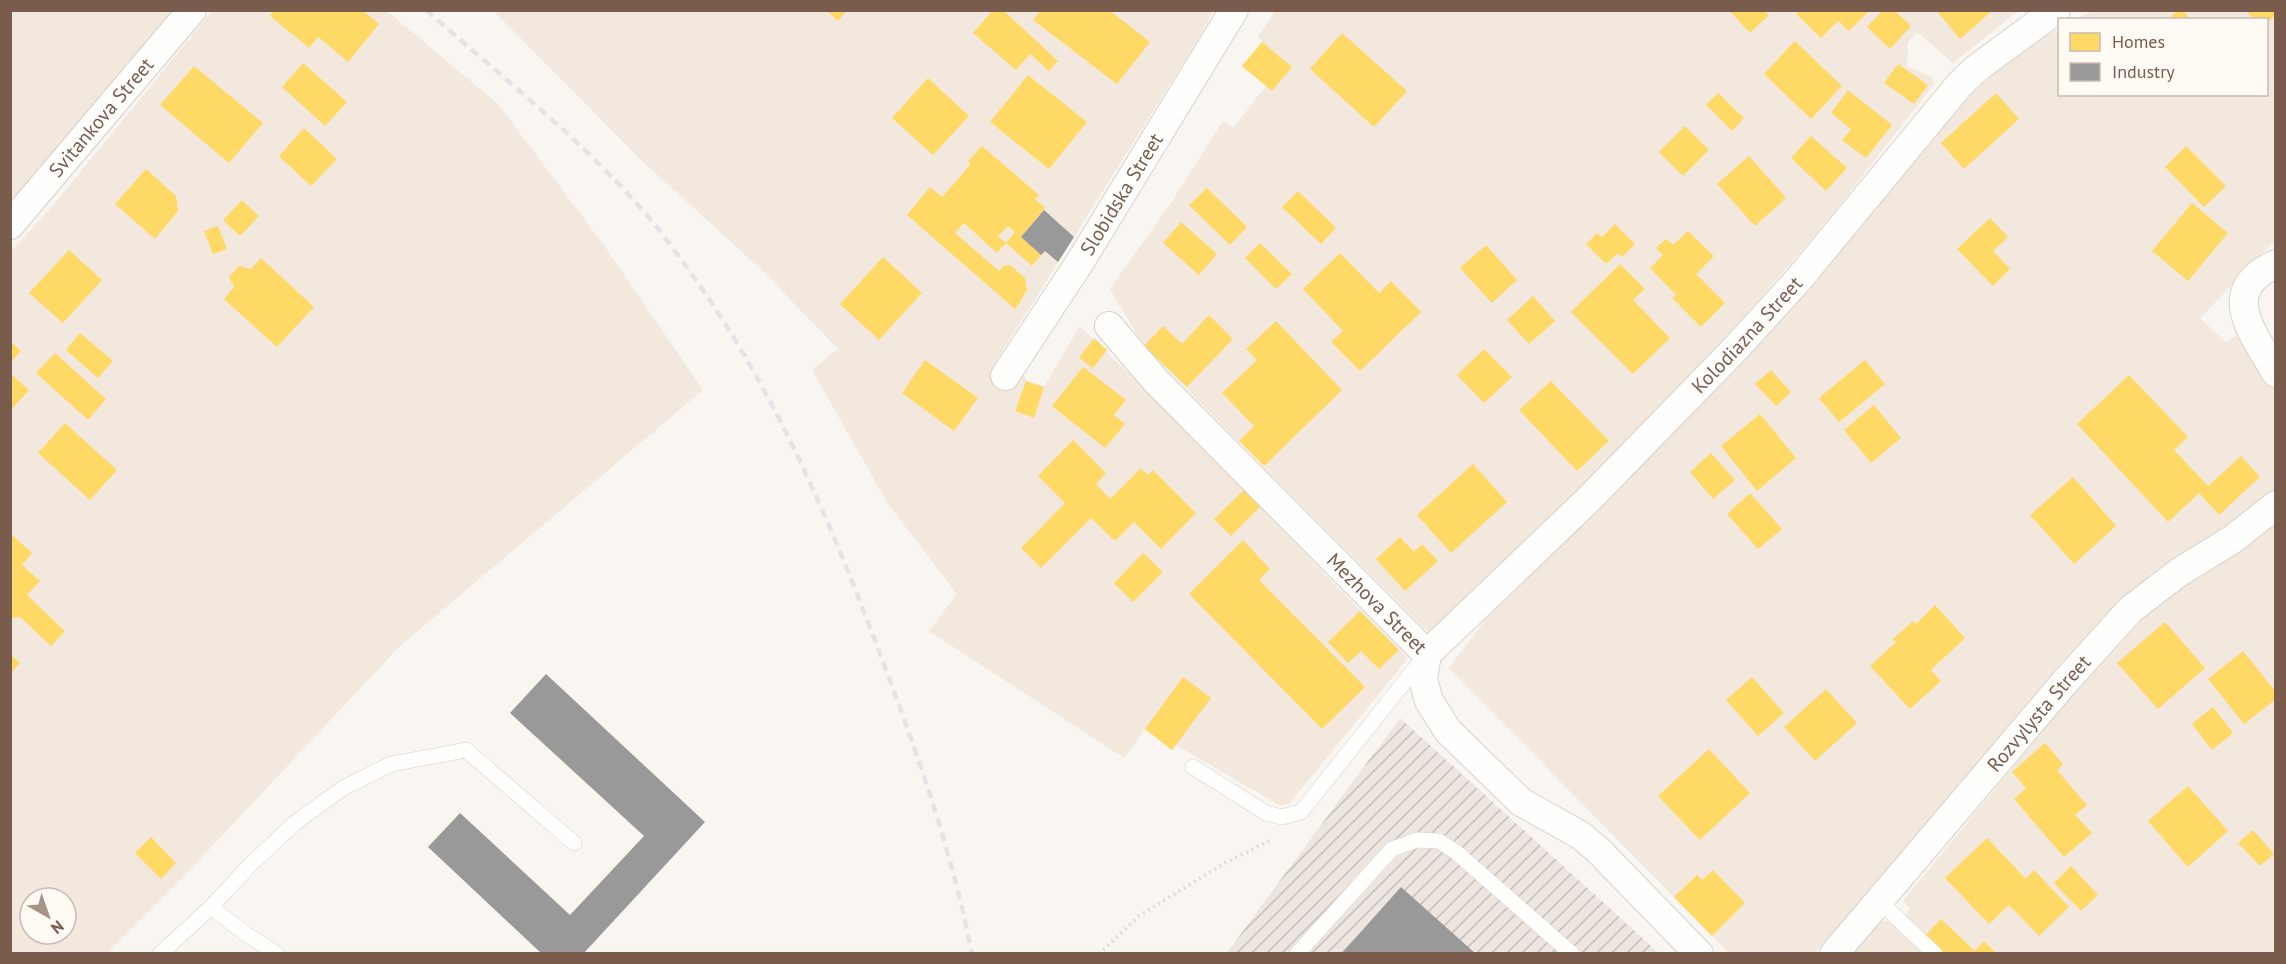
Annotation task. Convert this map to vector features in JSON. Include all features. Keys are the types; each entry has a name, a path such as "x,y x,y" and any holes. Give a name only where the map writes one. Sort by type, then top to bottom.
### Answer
{"street":[{"name":"Svitankova Street","path":"10,225 192,10"},
{"name":"Slobidska Street","path":"1005,376 1080,262 1234,10"},
{"name":"Kolodiazna Street","path":"1427,654 1589,499 1736,348 1798,280 1960,84 1977,68 2056,10"},
{"path":"2276,264 2262,270 2252,278 2246,288 2243,302 2244,315 2276,373"},
{"name":"Mezhova Street","path":"1109,326 1163,387 1427,654 1423,679 1429,700 1448,731 1521,802 1580,835 1598,850 1699,954"},
{"name":"Rozvylysta Street","path":"1834,954 2064,683 2130,610 2178,573 2233,538 2276,505"}],"lane":[{"path":"1193,767 1266,813 1282,817 1301,812 1427,654"},
{"path":"160,954 295,823 343,788 391,764 466,750 574,843"},
{"path":"1297,954 1392,849 1417,840 1439,841 1456,852 1572,954"},
{"path":"1879,901 1935,954"},
{"path":"211,907 277,954"}],"path":[{"path":"1099,954 1139,916 1223,864 1273,839"}],"shaded area":[{"path":"2093,10 2275,11 2275,240 2200,318 2227,343 2240,331 2275,391 2275,493 2228,531 2154,571 2107,616 1815,953 1729,953 1449,668 1486,619 1612,492 1946,118 2031,39 2058,30 2058,96 2268,96 2268,18 2080,18"},
{"path":"11,11 174,11 11,209"},
{"path":"212,11 387,11 498,104 603,244 703,390 400,646 185,875 107,953 11,953 10,252 51,208"},
{"path":"494,11 1213,11 1200,36 998,358 1024,374 1026,381 1044,387 1080,326 1190,433 1408,658 1289,804 1279,805 1176,745 1172,750 1145,729 1124,758 929,631 957,594 888,504 812,370 838,349 763,271 641,160"},
{"path":"1275,11 2018,11 1953,63 1917,32 1908,43 1907,66 1930,76 1935,83 1835,211 1713,354 1429,633 1144,346 1110,289 1171,203 1223,121 1233,128 1266,86 1242,66 1262,42 1258,37"},
{"path":"2275,520 2275,953 1942,953 1904,917 1910,909 1903,901 2104,656 2149,608 2179,586 2210,570"},
{"path":"1400,718 1659,953 1226,954"},
{"path":"1881,921 1892,922 1926,954 1848,954 1871,927"}],"building: Homes":[{"path":"274,10 362,10 379,24 348,62 318,37 309,48 270,16"},
{"path":"826,10 847,10 838,21"},
{"path":"993,10 1003,10 1058,61 1049,71 1030,54 1016,70 973,33"},
{"path":"1041,10 1109,10 1150,42 1117,84 1033,20"},
{"path":"1729,10 1768,10 1766,13 1769,15 1750,33"},
{"path":"1800,10 1870,10 1849,31 1838,21 1821,38 1796,14"},
{"path":"1883,10 1894,10 1911,26 1890,49 1867,27"},
{"path":"1936,10 1993,10 1960,39"},
{"path":"2178,10 2183,10 2189,18 2169,18"},
{"path":"2246,10 2276,10 2276,15 2268,22 2268,18 2252,18"},
{"path":"1342,33 1407,91 1374,127 1310,69"},
{"path":"1795,41 1842,86 1811,119 1764,74"},
{"path":"1262,42 1292,67 1272,91 1242,66"},
{"path":"303,63 347,102 325,126 282,87"},
{"path":"1898,64 1928,85 1914,104 1884,83"},
{"path":"194,66 263,123 229,163 160,105"},
{"path":"1028,75 1087,122 1049,169 990,122"},
{"path":"928,78 969,116 933,155 892,118"},
{"path":"1848,90 1892,125 1866,158 1842,140 1851,129 1831,113"},
{"path":"1718,93 1744,118 1732,131 1706,105"},
{"path":"1996,93 2019,119 1964,169 1941,143"},
{"path":"1685,126 1709,150 1683,176 1659,152"},
{"path":"304,128 337,159 311,186 279,156"},
{"path":"1811,136 1847,168 1826,191 1791,158"},
{"path":"982,146 1039,195 1035,199 1045,208 1021,237 1041,255 1032,266 1006,243 997,253 964,223 955,233 999,271 1003,266 1010,265 1025,278 1027,290 1015,309 907,215 930,187 942,197 971,164 968,161","holes":["1008,226 1015,232 1006,243 998,236"]},
{"path":"2186,146 2226,186 2204,207 2165,167"},
{"path":"1749,156 1786,198 1755,226 1717,184"},
{"path":"146,169 176,196 178,211 155,239 115,204"},
{"path":"1207,188 1247,227 1230,245 1189,205"},
{"path":"1298,191 1336,228 1321,244 1282,207"},
{"path":"242,200 259,216 240,236 223,220"},
{"path":"2192,203 2228,233 2188,281 2152,251"},
{"path":"1990,218 2008,237 1993,251 2010,269 1993,286 1957,249"},
{"path":"1181,222 1217,254 1199,275 1163,243"},
{"path":"1615,224 1635,244 1622,257 1618,253 1606,264 1586,244 1597,233 1602,237"},
{"path":"218,226 227,249 213,254 204,231"},
{"path":"1688,231 1714,256 1696,274 1725,303 1701,327 1672,298 1676,295 1650,268 1663,255 1656,248 1666,239 1673,245"},
{"path":"1260,243 1292,274 1276,289 1245,258"},
{"path":"1486,245 1517,280 1492,303 1460,268"},
{"path":"69,250 102,280 63,323 29,293"},
{"path":"1340,253 1379,293 1391,281 1421,312 1360,371 1331,342 1343,331 1303,289"},
{"path":"883,257 922,293 879,340 840,304"},
{"path":"261,258 314,307 277,347 224,299 234,287 229,277 239,266 251,269"},
{"path":"1620,264 1645,289 1633,300 1670,338 1633,374 1571,312"},
{"path":"1533,296 1555,321 1529,344 1507,320"},
{"path":"1209,315 1233,339 1187,387 1144,346 1163,326 1182,344"},
{"path":"1276,321 1342,390 1264,466 1239,441 1254,426 1222,393 1257,360 1246,349"},
{"path":"80,333 113,361 98,378 66,350"},
{"path":"1094,338 1107,350 1093,368 1079,358"},
{"path":"10,341 21,351 10,363"},
{"path":"1484,349 1512,377 1484,403 1457,375"},
{"path":"55,353 106,399 88,420 36,373"},
{"path":"925,360 978,398 954,431 902,393"},
{"path":"1865,360 1885,384 1839,422 1819,398"},
{"path":"1083,367 1126,400 1114,415 1125,424 1105,448 1052,406"},
{"path":"1771,370 1791,392 1776,406 1755,384"},
{"path":"10,373 29,390 10,411"},
{"path":"2129,375 2188,437 2174,450 2208,486 2241,456 2260,477 2219,515 2199,493 2168,522 2077,424"},
{"path":"1026,381 1044,387 1034,418 1015,411"},
{"path":"1551,381 1609,441 1577,471 1519,410"},
{"path":"1874,405 1901,438 1871,463 1844,430"},
{"path":"1760,414 1796,458 1757,491 1721,446"},
{"path":"65,423 117,470 90,500 38,453"},
{"path":"1073,440 1106,473 1096,484 1110,499 1141,468 1148,475 1153,470 1196,513 1161,549 1134,522 1115,541 1091,518 1041,568 1021,548 1065,503 1038,476"},
{"path":"1711,453 1735,480 1713,499 1690,472"},
{"path":"1473,464 1507,502 1451,553 1417,515"},
{"path":"2073,477 2116,526 2074,564 2030,515"},
{"path":"1244,490 1260,507 1231,536 1214,519"},
{"path":"1750,493 1782,529 1758,549 1727,514"},
{"path":"10,533 32,553 22,565 40,581 27,595 65,631 51,646 20,617 10,618 10,577 13,573 10,571"},
{"path":"1400,537 1414,552 1422,544 1438,561 1405,591 1376,559"},
{"path":"1243,540 1270,569 1259,580 1365,687 1322,729 1189,594"},
{"path":"1143,553 1163,572 1133,602 1114,583"},
{"path":"1935,605 1965,638 1931,670 1941,681 1910,709 1870,666 1896,642 1893,639 1913,621 1916,624"},
{"path":"1360,611 1399,650 1379,669 1361,651 1348,663 1328,642"},
{"path":"2165,622 2205,668 2158,709 2117,663"},
{"path":"2243,651 2276,692 2276,699 2244,724 2208,679"},
{"path":"10,654 20,663 10,674"},
{"path":"1183,677 1211,698 1172,750 1145,729"},
{"path":"1752,677 1784,713 1758,736 1726,700"},
{"path":"1826,689 1857,723 1815,761 1784,727"},
{"path":"2213,707 2233,733 2212,750 2192,724"},
{"path":"2045,743 2063,764 2057,770 2087,805 2075,815 2092,833 2064,857 2014,799 2026,788 2012,772"},
{"path":"1709,749 1750,793 1700,840 1658,796"},
{"path":"2188,786 2228,831 2188,867 2148,821"},
{"path":"2253,830 2274,854 2260,866 2238,843"},
{"path":"151,837 176,863 161,879 135,853"},
{"path":"1987,838 2026,879 2034,870 2069,907 2039,936 2009,905 1989,924 1945,878"},
{"path":"2071,866 2098,895 2081,911 2054,883"},
{"path":"1713,870 1745,903 1712,936 1674,897 1697,875 1702,880"},
{"path":"1941,919 1975,951 1984,941 1997,954 1942,954 1924,937"}],"building: Industry":[{"path":"1044,210 1074,237 1058,262 1045,251 1041,255 1021,237"},
{"path":"546,674 705,822 583,954 542,954 428,847 460,813 570,915 644,836 510,713"},
{"path":"1401,887 1476,954 1341,954"}],"railway":[{"path":"426,10 543,111 626,191 685,265 745,356 819,502 880,654 944,840 972,954"}]}
